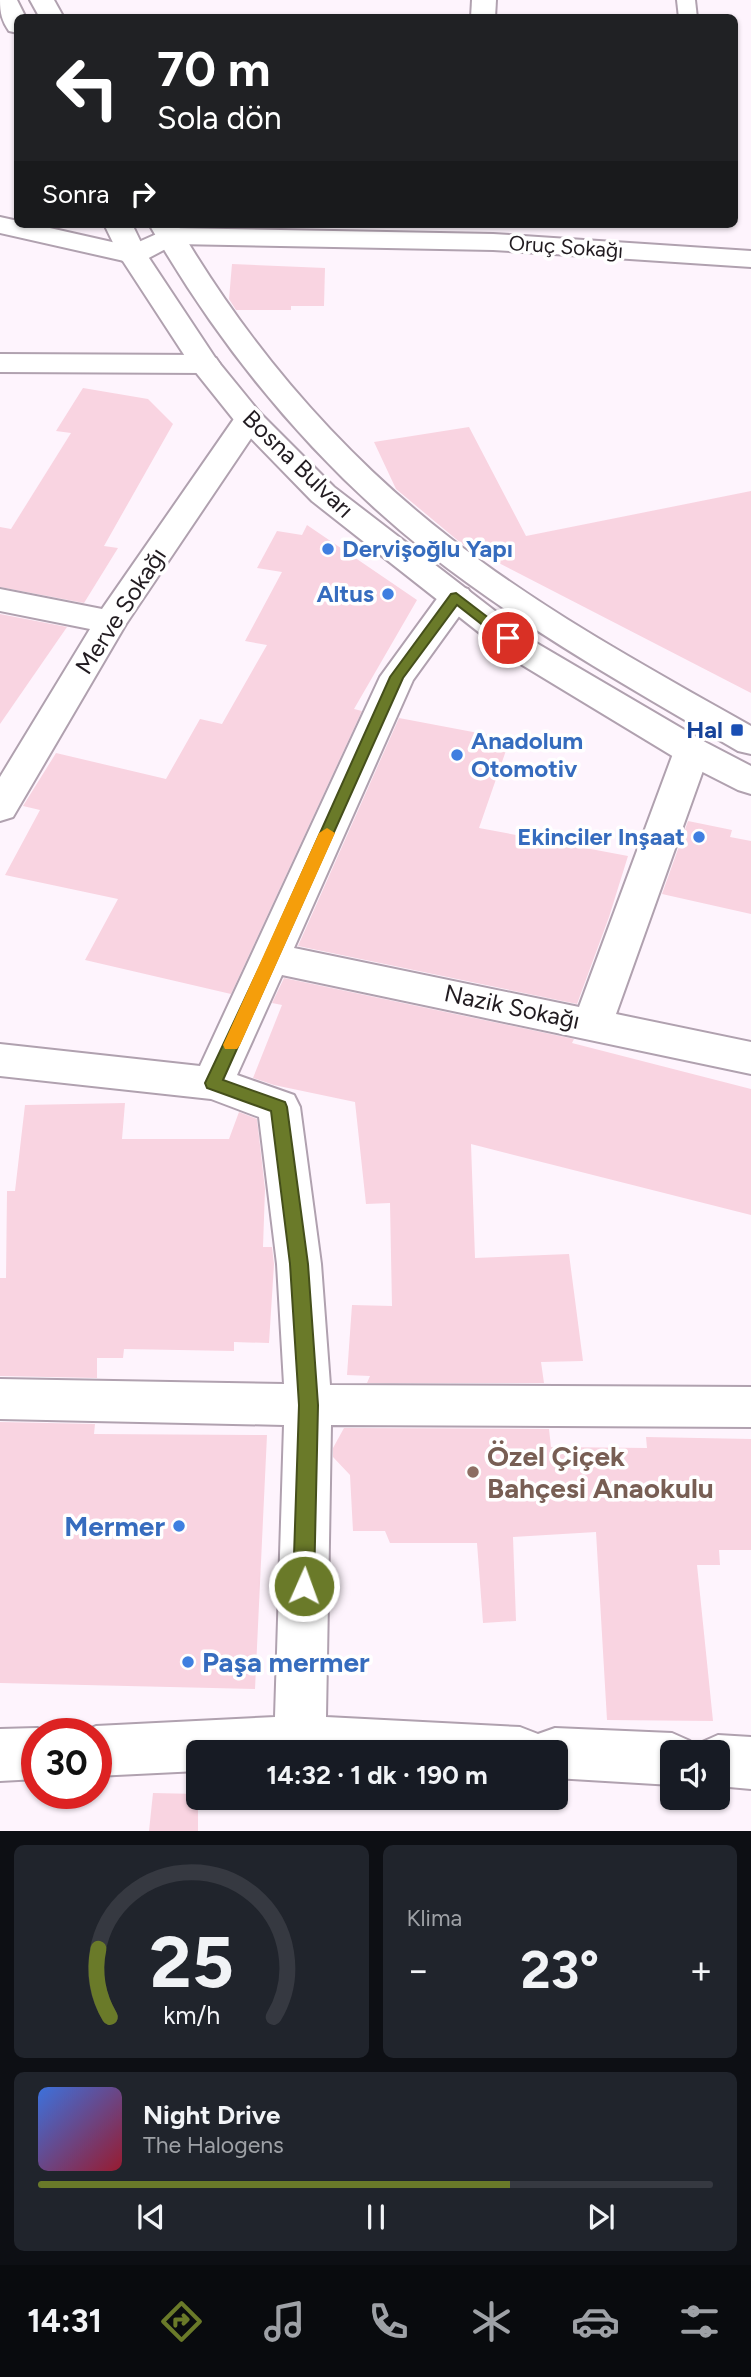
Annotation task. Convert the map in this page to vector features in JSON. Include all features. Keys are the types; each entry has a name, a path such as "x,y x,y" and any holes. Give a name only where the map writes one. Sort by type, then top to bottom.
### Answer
{"street":[{"path":"5,0 14,18"},
{"path":"0,225 133,255"},
{"name":"Bosna Bulvarı","path":"120,228 133,255 205,364 249,419 323,494 526,652 692,751 751,780"},
{"name":"Bosna Bulvarı","path":"167,230 216,313 278,393 393,507 477,572 601,656 751,742"},
{"name":"Oruç Sokağı","path":"133,255 167,230 492,233 751,259"},
{"path":"1,364 205,364"},
{"name":"Merve Sokağı","path":"0,808 111,621 249,419"},
{"path":"213,1083 272,958 397,677 456,597"},
{"path":"0,600 111,621"},
{"path":"593,1024 692,751"},
{"name":"Nazik Sokağı","path":"272,958 751,1058"},
{"path":"0,1060 213,1083 279,1107 299,1264 308,1405 300,1740"},
{"path":"0,1399 308,1405 751,1407"},
{"path":"112,1750 186,1747"},
{"path":"0,1755 21,1754"},
{"path":"568,1754 660,1758"},
{"path":"730,1762 751,1763"}],"building":[{"path":"232,264 325,268 324,306 291,306 291,310 236,310 229,299"},
{"path":"83,388 148,399 173,424 104,546 118,548 84,603 0,587 0,527 11,529 71,433 56,431"},
{"path":"469,427 526,536 751,491 751,693 462,544 396,489 374,442"},
{"path":"307,525 417,600 354,709 362,711 231,994 85,960 118,899 5,875 40,810 23,806 56,753 166,779 200,719 222,724 267,645 245,641 282,572 257,568 277,531 302,535"},
{"path":"0,614 67,627 0,724"},
{"path":"399,718 510,739 479,828 628,856 577,1004 298,946"},
{"path":"688,821 732,830 730,837 751,841 751,914 662,894"},
{"path":"284,978 574,1039 572,1043 751,1089 751,1215 471,1144 475,1258 569,1254 583,1361 541,1362 544,1383 367,1383 370,1376 347,1375 352,1305 392,1306 390,1203 366,1204 355,1102 253,1078 282,1005 272,1003"},
{"path":"125,1103 122,1139 229,1139 239,1112 257,1119 265,1189 263,1247 272,1247 274,1264 269,1343 234,1342 234,1351 124,1349 123,1358 97,1358 97,1378 0,1376 0,1278 6,1278 7,1191 15,1191 25,1105"},
{"path":"0,1422 95,1424 94,1434 267,1435 255,1689 0,1683"},
{"path":"344,1428 549,1429 551,1447 647,1448 646,1437 751,1439 751,1550 719,1550 720,1565 697,1565 713,1721 607,1720 596,1532 513,1537 516,1621 483,1623 477,1543 390,1543 385,1531 353,1531 350,1475 333,1457 333,1448"},
{"path":"153,1793 186,1794 186,1810 198,1810 198,1831 149,1831"}],"slow traffic":[{"path":"231,1045 327,833"}],"place":[{"name":"Dervişoğlu Yapı","path":"328,549"},
{"name":"Altus","path":"388,594"},
{"name":"Hal","path":"737,730"},
{"name":"Anadolum Otomotiv","path":"457,755"},
{"name":"Ekinciler Inşaat","path":"699,837"},
{"name":"Özel Çiçek Bahçesi Anaokulu","path":"473,1472"},
{"name":"Mermer","path":"179,1526"},
{"name":"Paşa mermer","path":"188,1662"}],"route":[{"path":"304,1586 308,1405 299,1264 279,1107 213,1083 272,958 397,677 456,597 508,638"}]}
